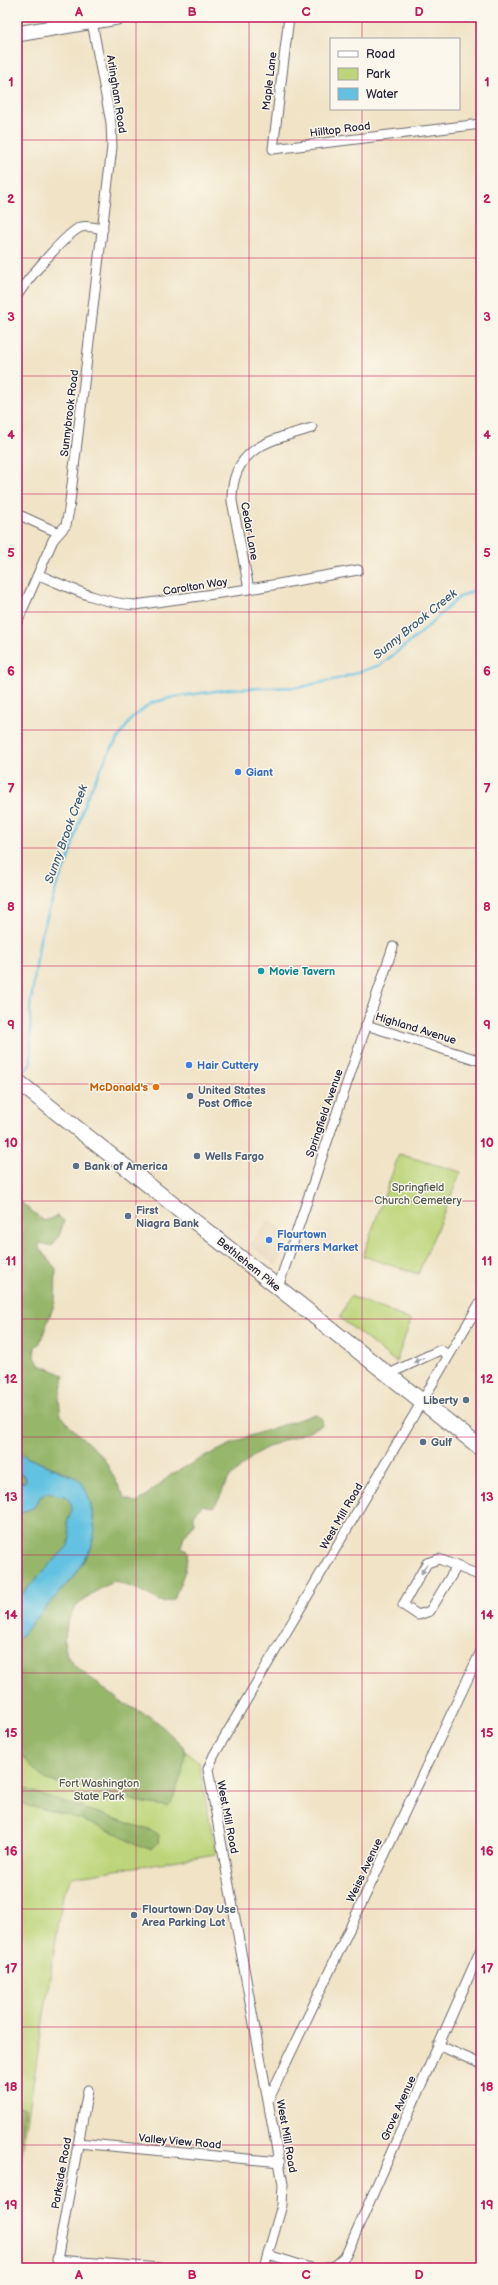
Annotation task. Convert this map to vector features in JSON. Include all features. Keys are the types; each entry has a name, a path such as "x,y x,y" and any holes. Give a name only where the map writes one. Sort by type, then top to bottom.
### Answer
{"main road":[{"path":"17,34 111,18"},
{"name":"Bethlehem Pike","path":"22,1085 481,1448"}],"street":[{"name":"Maple Lane","path":"273,149 289,17"},
{"name":"Arlingham Road","path":"92,22 111,123 112,159 108,195"},
{"name":"Hilltop Road","path":"273,149 481,124"},
{"name":"Sunnybrook Road","path":"17,622 53,540 66,525 108,195"},
{"path":"17,296 40,265 77,229 89,226 103,229"},
{"name":"Cedar Lane","path":"249,590 232,501 232,492 236,475 250,454 264,442 312,428"},
{"path":"17,514 59,533"},
{"name":"Carolton Way","path":"39,574 88,595 124,605 158,604 249,590 358,570"},
{"name":"Springfield Avenue","path":"278,1287 393,947"},
{"name":"Highland Avenue","path":"366,1025 481,1061"},
{"name":"West Mill Road","path":"264,2268 283,2194 280,2162 208,1769 214,1755 481,1301"},
{"path":"389,1374 440,1350 449,1356"},
{"path":"457,1566 430,1611 418,1615 403,1605 427,1563 439,1559 457,1566 481,1576"},
{"name":"Weiss Avenue","path":"268,2101 481,1650"},
{"name":"Grove Avenue","path":"327,2268 334,2266 346,2255 481,1948"},
{"path":"438,2045 481,2064"},
{"name":"Parkside Road","path":"88,2090 57,2260 160,2268"},
{"name":"Valley View Road","path":"78,2143 280,2162"},
{"path":"268,2255 310,2268"}],"shaded area":[{"name":"Flourtown Farmers Market","path":"269,1221 289,1236 281,1246 285,1250 283,1253 284,1255 276,1266 249,1244"}],"green space":[{"name":"Springfield Church Cemetery","path":"399,1154 461,1172 418,1274 363,1256"},
{"path":"17,1199 44,1221 58,1216 64,1221 59,1236 52,1246 40,1243 39,1248 56,1269 55,1302 40,1343 35,1347 34,1356 40,1365 64,1375 59,1400 61,1415 71,1427 103,1457 125,1498 137,1503 172,1474 249,1436 316,1414 322,1419 322,1425 265,1448 257,1453 228,1480 219,1500 213,1507 202,1505 194,1515 194,1524 184,1537 181,1546 188,1552 185,1571 174,1599 164,1603 137,1589 114,1581 91,1594 75,1608 68,1621 64,1641 67,1656 73,1664 121,1702 153,1718 183,1746 185,1753 182,1774 172,1801 167,1806 131,1800 69,1783 48,1781 17,1752 17,1640 73,1577 83,1562 91,1548 94,1517 85,1488 71,1475 28,1458 17,1451"},
{"path":"350,1296 411,1320 396,1362 340,1318"},
{"path":"17,1471 25,1476 26,1481 17,1484"},
{"path":"46,1493 65,1496 71,1503 72,1510 67,1523 70,1537 68,1546 17,1599 17,1515 34,1507 40,1497"},
{"name":"Fort Washington State Park","path":"17,1629 200,1762 199,1764 216,1854 72,1877 63,1895 17,2185"},
{"path":"17,1784 25,1789 152,1831 159,1835 158,1843 152,1849 138,1846 120,1835 68,1815 28,1806 17,1801"},
{"path":"17,2106 25,2108 25,2117 17,2162"}],"water":[{"path":"17,1451 28,1458 79,1479 85,1488 90,1501 95,1531 91,1548 73,1577 17,1640 17,1599 68,1546 70,1537 67,1523 72,1510 71,1503 65,1496 46,1493 40,1497 34,1507 17,1515 17,1484 26,1481 25,1476 17,1471"}],"waterway":[{"name":"Sunny Brook Creek","path":"20,1077 31,1063 30,1007 40,939 58,882 67,863 86,799 109,752 132,718 151,703 174,697 230,689 301,687 341,678 380,665 420,634 458,598 481,587"}],"place":[{"name":"Giant","path":"238,772"},
{"name":"Movie Tavern","path":"261,971"},
{"name":"Hair Cuttery","path":"189,1065"},
{"name":"McDonald's","path":"156,1087"},
{"name":"United States Post Office","path":"190,1096"},
{"name":"Wells Fargo","path":"197,1156"},
{"name":"Bank of America","path":"76,1166"},
{"name":"First Niagra Bank","path":"128,1216"},
{"name":"Flourtown Farmers Market","path":"269,1240"},
{"name":"Liberty","path":"466,1400"},
{"name":"Gulf","path":"423,1442"},
{"name":"Flourtown Day Use Area Parking Lot","path":"134,1915"}]}
